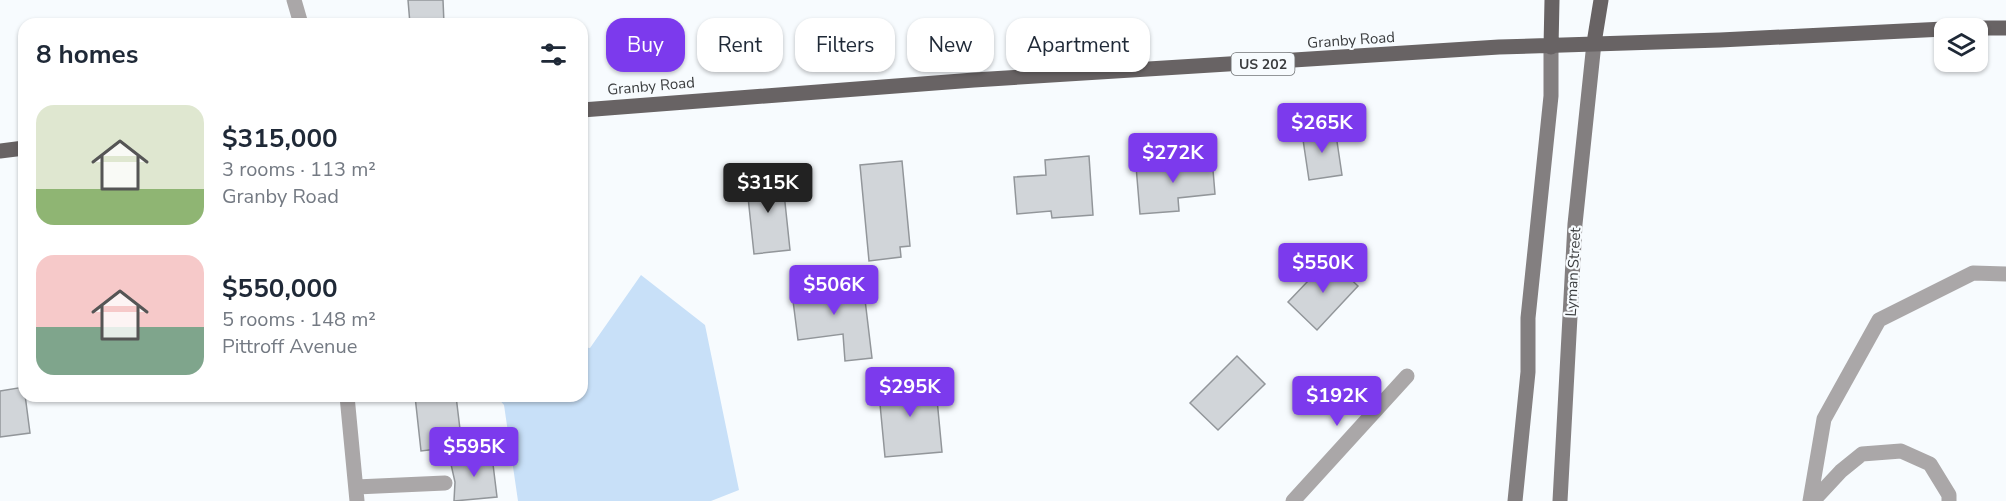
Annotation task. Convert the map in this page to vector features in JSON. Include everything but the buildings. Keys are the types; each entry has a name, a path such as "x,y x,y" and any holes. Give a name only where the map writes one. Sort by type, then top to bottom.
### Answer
{"main road":[{"path":"1515,501 1528,372 1528,318 1551,96 1552,0"},
{"path":"1594,44 1601,0"},
{"path":"1988,28 2006,28"},
{"name":"Granby Road","path":"588,110 963,81 1499,47 1551,47 1934,29"},
{"name":"Lyman Street","path":"1560,501 1575,224 1594,44"},
{"path":"0,151 18,149"}],"street":[{"path":"294,0 299,18"},
{"path":"1812,501 1824,419 1879,320 1973,273 2006,274"},
{"path":"1293,501 1407,376"},
{"path":"348,402 357,494 445,483"},
{"path":"1812,501 1841,471 1862,454 1901,451 1930,464 1949,495 1949,501"}],"shaded area":[{"path":"641,275 705,325 739,490 711,501 518,501 504,405 501,402 588,402 588,348"}]}
